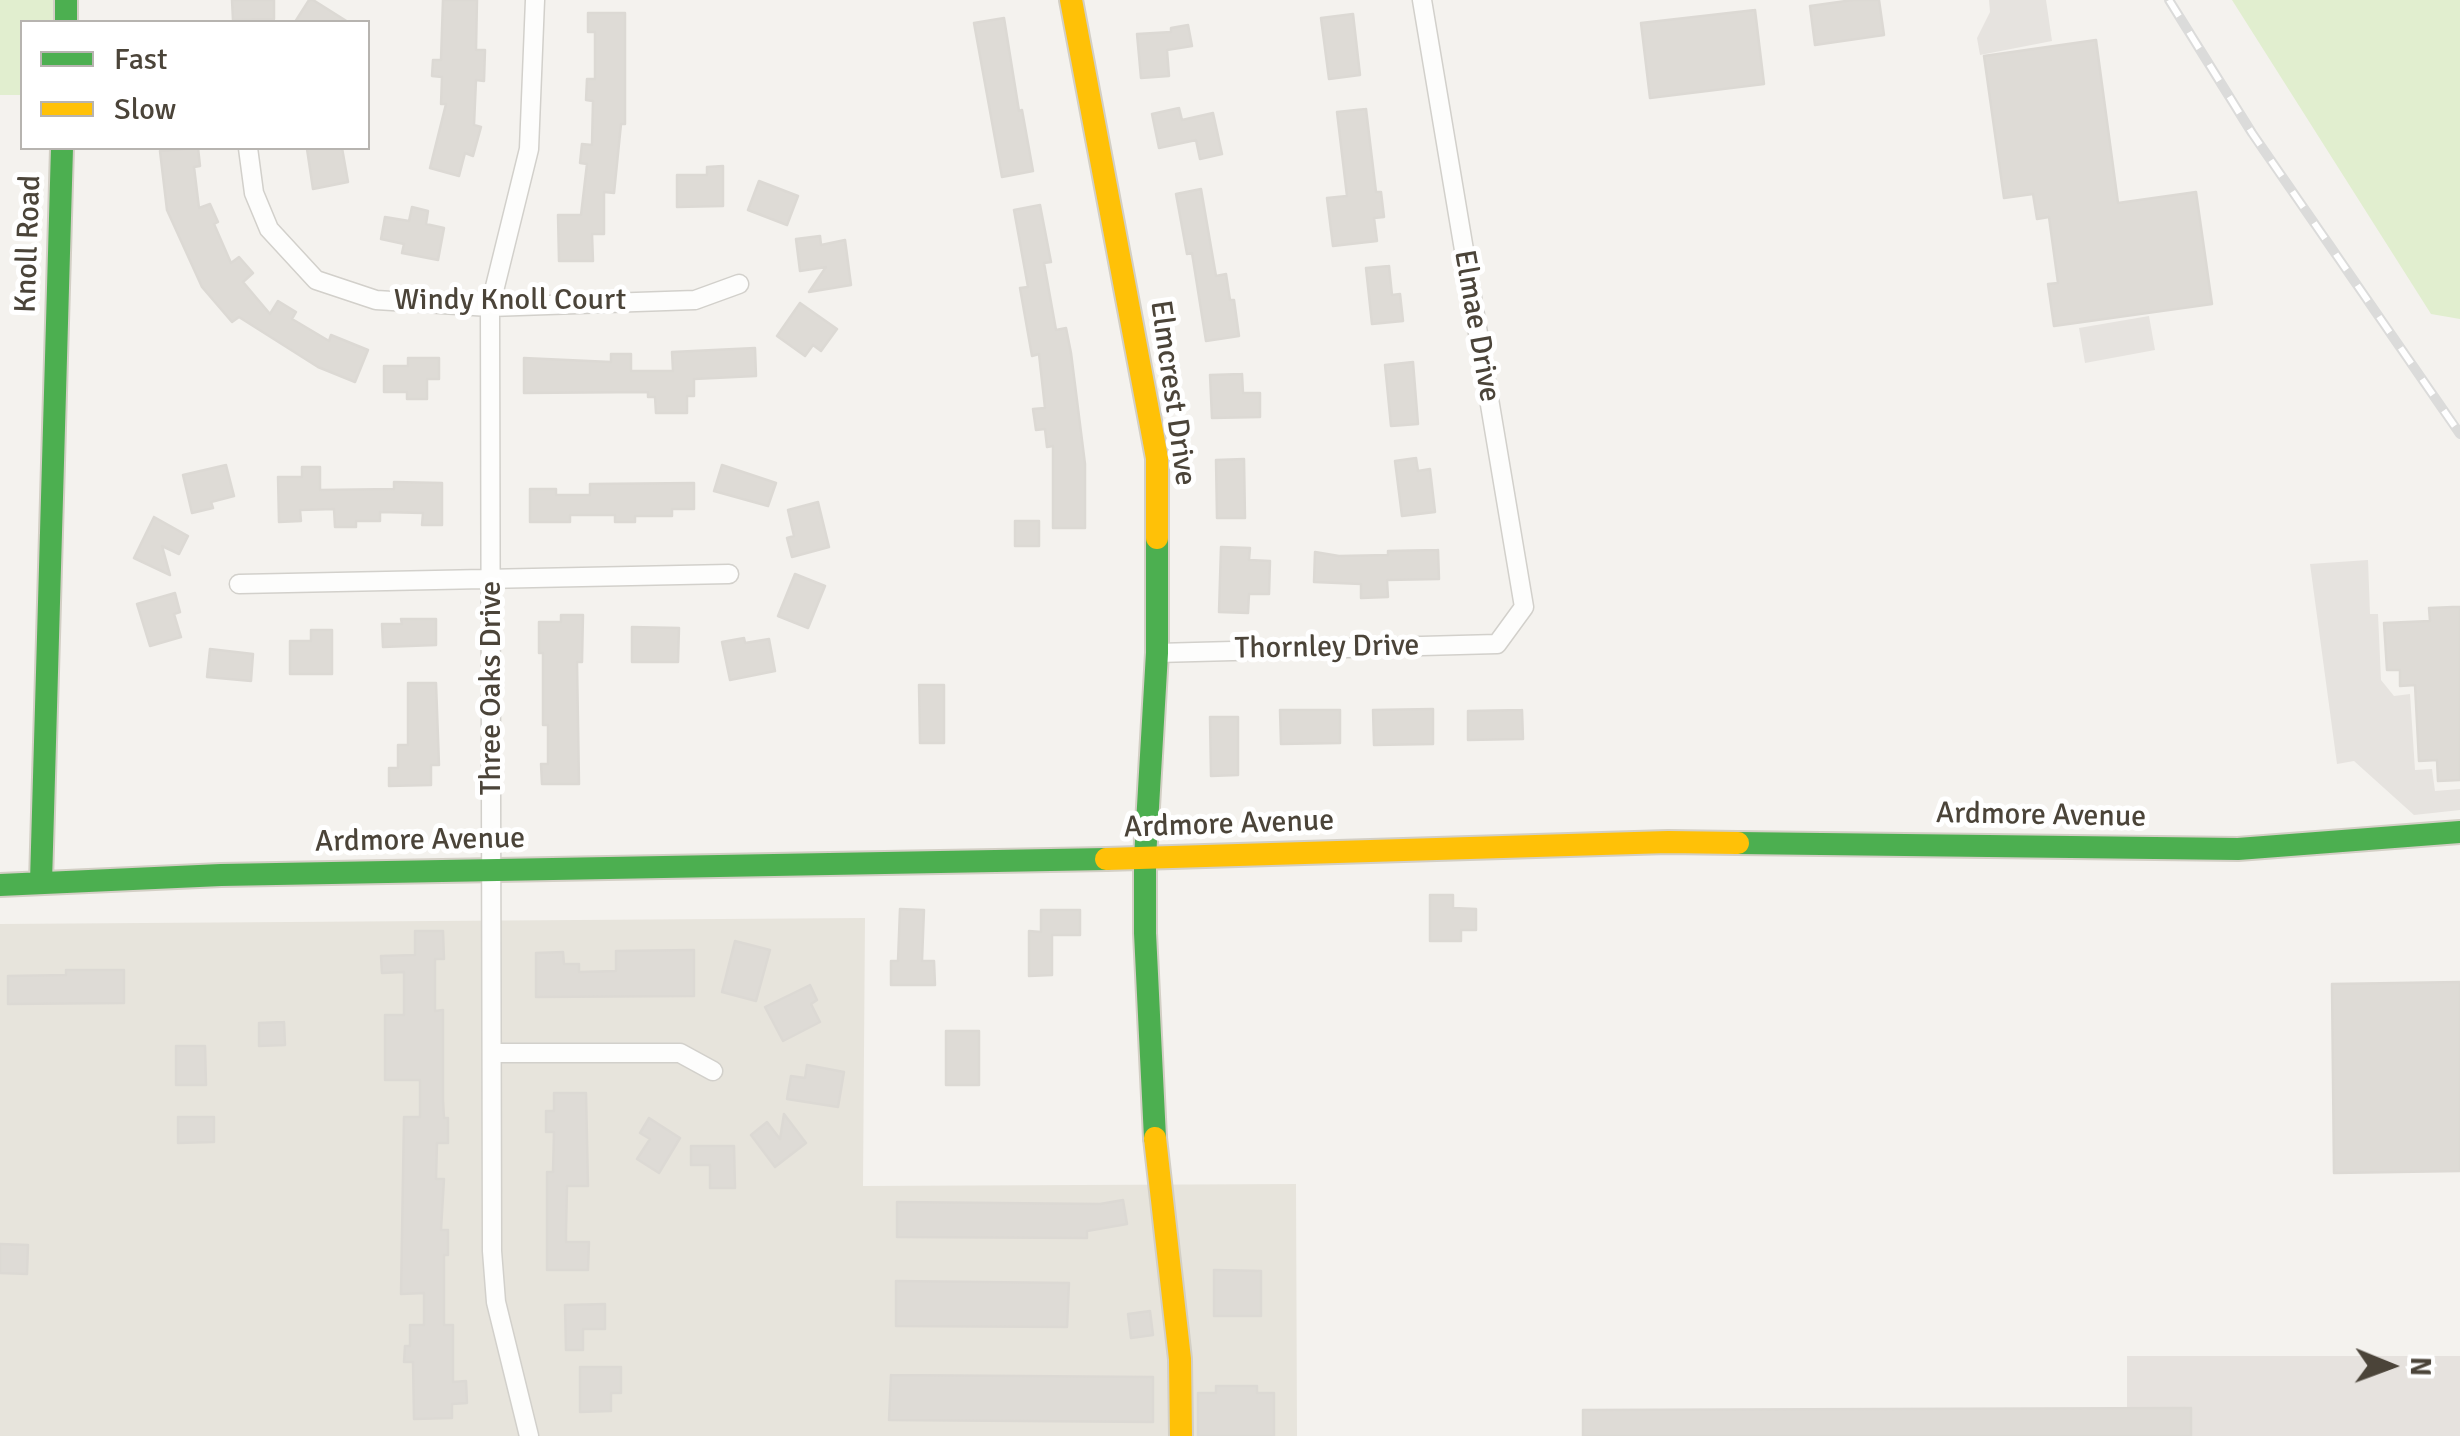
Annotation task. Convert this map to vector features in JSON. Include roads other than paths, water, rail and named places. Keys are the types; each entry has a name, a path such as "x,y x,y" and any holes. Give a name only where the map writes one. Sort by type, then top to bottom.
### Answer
{"main road":[{"name":"Elmcrest Drive","path":"1071,0 1157,458 1157,652 1145,858 1151,1080 1157,1170 1180,1359 1182,1436"},
{"name":"Knoll Road","path":"41,882 62,150"},
{"name":"Ardmore Avenue","path":"0,885 1668,842 2238,848 2460,832"}],"street":[{"name":"Three Oaks Drive","path":"529,1436 496,1302 492,1251 490,307 529,149 535,0"},
{"name":"Elmae Drive","path":"1422,0 1524,607 1497,644"},
{"name":"Windy Knoll Court","path":"248,150 254,193 269,229 316,280 376,300 490,307 695,300 740,284"},
{"path":"240,584 729,574"},
{"name":"Thornley Drive","path":"1157,652 1497,644"},
{"path":"493,1053 680,1053 712,1071"}],"railway":[{"path":"2169,0 2252,133 2460,434"}]}
